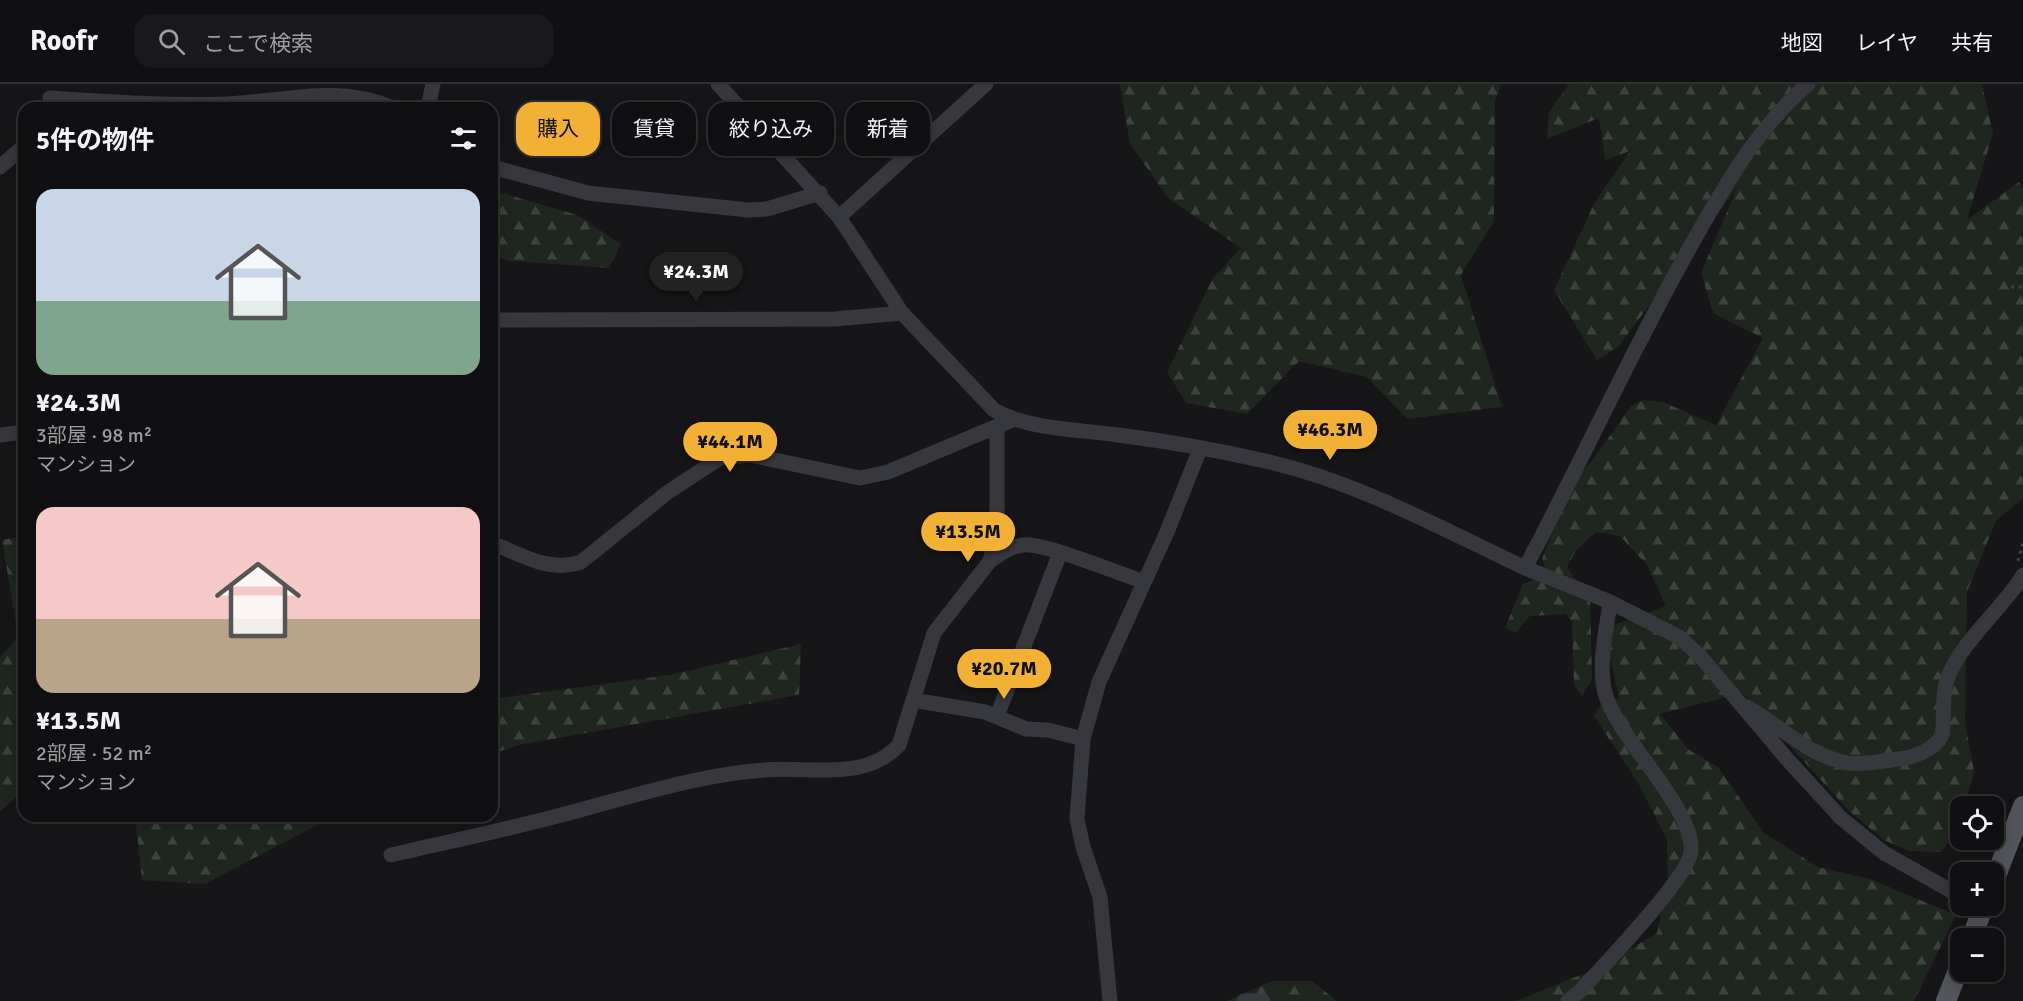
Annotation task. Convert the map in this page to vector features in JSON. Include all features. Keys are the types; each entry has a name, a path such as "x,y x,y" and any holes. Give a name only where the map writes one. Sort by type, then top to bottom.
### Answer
{"main road":[{"path":"2001,862 2023,806"},
{"path":"1947,1001 1954,982"}],"street":[{"path":"429,102 432,84"},
{"path":"718,84 820,193 839,217 902,313 994,410 1012,420 1263,460 1344,483 1525,568 1610,603 1679,637 1700,656 1787,759 1856,832 1916,873 1950,891"},
{"path":"839,217 986,84"},
{"path":"1525,568 1599,419 1714,204 1762,132 1808,84"},
{"path":"247,102 342,91 365,94 381,102"},
{"path":"51,97 95,102"},
{"path":"0,167 18,151"},
{"path":"498,169 588,193 748,210 767,209 820,193"},
{"path":"498,320 836,319 902,313"},
{"path":"498,546 537,562 567,567 581,562 668,492 720,458 750,455 860,478 888,471 1012,420"},
{"path":"391,855 490,834 667,785 730,772 773,769 837,770 862,766 882,759 899,745 936,629 990,561 996,535 997,428"},
{"path":"0,435 18,433"},
{"path":"1110,1001 1100,897 1083,847 1077,819 1083,739 1099,682 1167,532 1200,449"},
{"path":"990,561 1023,545 1041,547 1143,581"},
{"path":"997,716 1060,553"},
{"path":"1740,703 1771,720 1820,755 1858,763 1905,758 1918,754 1934,745 1942,735 1945,689 1952,669 2013,592 2023,575"},
{"path":"1568,1001 1581,990 1680,877 1691,852 1683,820 1616,717 1605,694 1604,649 1610,603"},
{"path":"913,699 997,716 1026,729 1048,730 1083,739"},
{"path":"1244,1001 1263,1001"}],"path":[{"path":"2011,287 2023,287"}],"green space":[{"path":"1120,84 1501,84 1495,101 1494,221 1461,275 1502,407 1407,419 1367,377 1299,361 1247,414 1186,403 1167,372 1213,278 1241,248 1169,199 1130,144"},
{"path":"1569,84 1982,84 1993,133 1967,220 2019,182 2023,190 2023,498 1996,521 1967,592 1965,723 1974,771 1968,796 1950,796 1950,840 1941,852 1909,851 1884,840 1849,811 1742,693 1660,714 1689,750 1718,767 1764,833 1818,867 1870,879 1950,912 1950,916 1956,916 1914,1001 1516,1001 1603,966 1657,933 1668,884 1667,839 1638,783 1594,716 1599,707 1619,698 1609,654 1614,625 1666,606 1647,565 1620,536 1596,532 1576,550 1567,567 1575,579 1590,592 1592,680 1582,696 1574,685 1572,622 1566,614 1530,616 1516,633 1505,628 1523,584 1548,574 1542,559 1569,487 1595,457 1631,406 1643,400 1663,402 1716,425 1763,338 1713,313 1701,273 1737,188 1618,347 1597,360 1554,290 1595,202 1630,151 1605,160 1599,118 1547,139 1549,112"},
{"path":"498,192 577,215 621,244 609,268 498,258"},
{"path":"18,537 18,637 2,540"},
{"path":"18,637 18,796 0,812 0,657"},
{"path":"801,644 799,695 519,745 498,752 498,698 670,675"},
{"path":"136,822 323,822 205,884 142,880"},
{"path":"1272,981 1312,981 1337,1001 1227,1001"}]}
